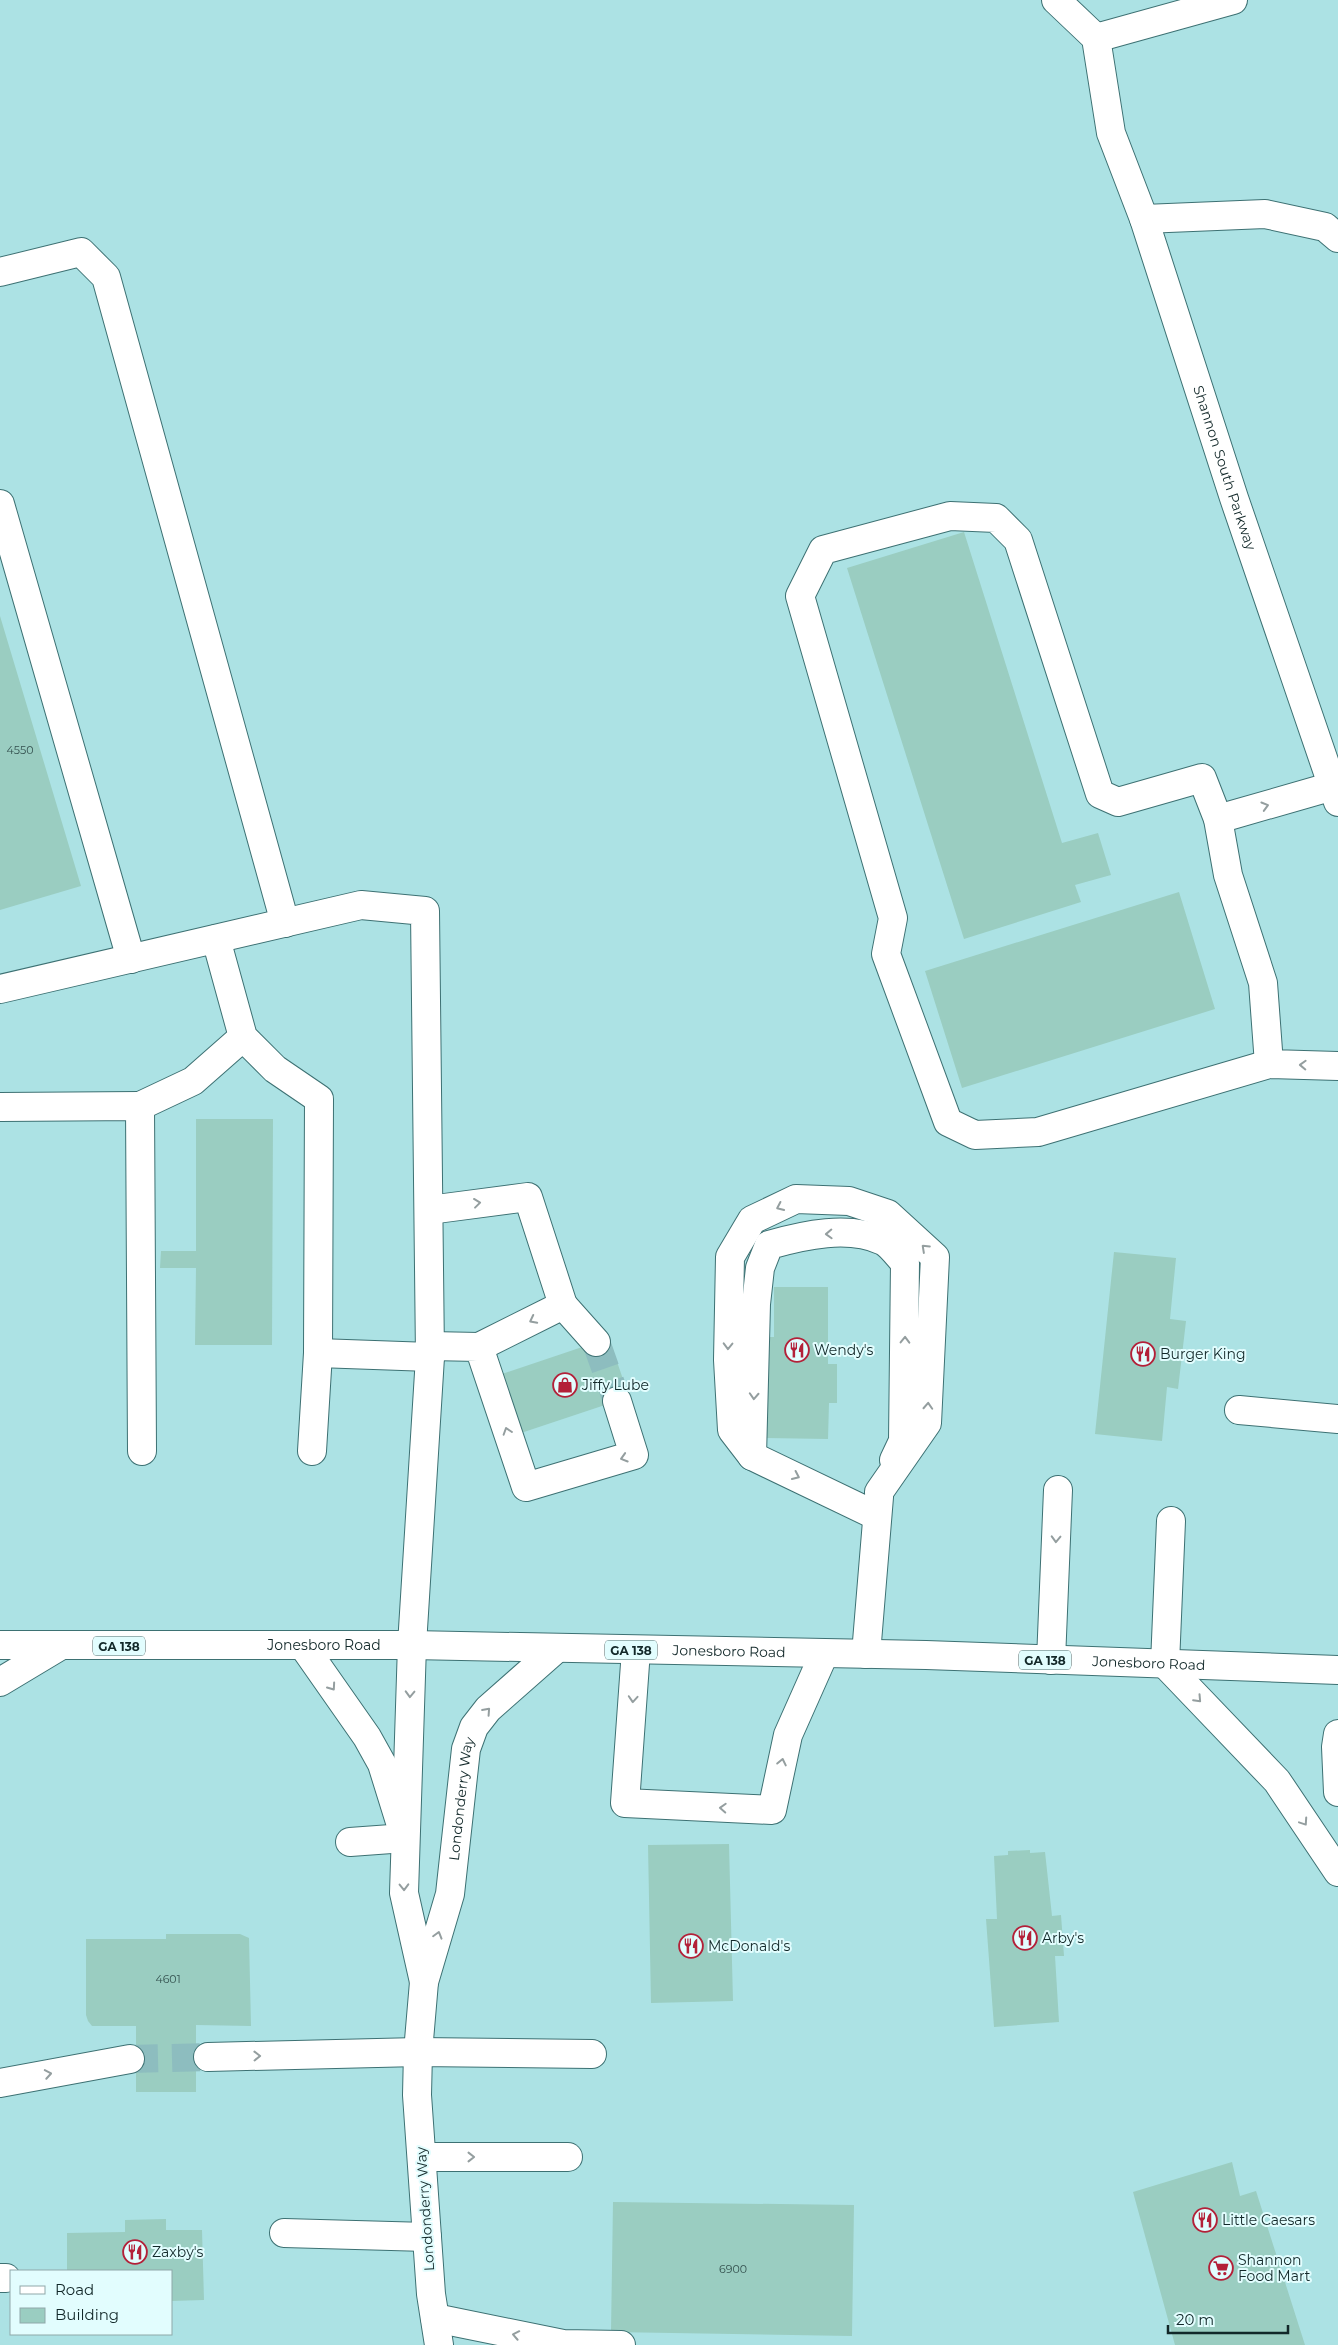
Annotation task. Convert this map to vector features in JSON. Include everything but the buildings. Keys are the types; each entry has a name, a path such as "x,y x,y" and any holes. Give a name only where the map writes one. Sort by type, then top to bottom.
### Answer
{"main road":[{"path":"1056,0 1096,38 1233,0"},
{"name":"Shannon South Parkway","path":"1096,38 1111,133 1144,219 1237,507 1329,740 1335,794"},
{"path":"1144,219 1265,214 1325,227 1338,238"},
{"path":"0,272 82,252 106,276 285,923 0,990"},
{"path":"0,504 131,959"},
{"path":"1269,1064 1263,982 1228,875 1218,819 1202,778 1118,802 1100,794 1018,540 996,518 950,516 823,550 800,596 893,918 886,954 948,1122 975,1135 1038,1132 1269,1064 1338,1066"},
{"path":"1218,819 1335,794"},
{"name":"Londonderry Way","path":"285,923 361,905 425,911 430,1351 412,1645 404,1893 424,1982"},
{"path":"216,939 243,1037 275,1069 319,1099 318,1353 312,1451"},
{"path":"0,1108 140,1106 193,1081 243,1037"},
{"path":"140,1106 142,1451"},
{"path":"429,1210 528,1197 562,1305 596,1342"},
{"path":"796,1200 849,1201 888,1214 935,1258 927,1423 878,1504 752,1456 732,1430 728,1360 730,1257 752,1220 796,1200"},
{"path":"752,1456 756,1304 760,1268 770,1245 804,1235 853,1234 884,1242 905,1263 902,1441 878,1504 866,1654"},
{"path":"318,1353 430,1351 479,1347 562,1305"},
{"path":"479,1347 526,1487 634,1455 617,1402"},
{"path":"1239,1410 1338,1419"},
{"path":"1051,1660 1058,1490"},
{"path":"1171,1521 1165,1664 1276,1781 1338,1872"},
{"name":"Jonesboro Road","path":"0,1645 304,1647 412,1645 866,1654 1338,1670"},
{"path":"0,1682 60,1646"},
{"path":"304,1647 367,1737 382,1764 405,1838 350,1842"},
{"name":"Londonderry Way","path":"439,2345 431,2294 417,2095 418,2052 424,1982 450,1894 466,1749 474,1727 488,1709 556,1649"},
{"path":"636,1650 625,1803 772,1810 788,1736 824,1654"},
{"path":"1338,1734 1336,1747 1338,1792"},
{"path":"208,2057 418,2052 592,2054"},
{"path":"0,2083 130,2059"},
{"path":"422,2157 568,2157"},
{"path":"284,2233 427,2237"},
{"path":"435,2318 563,2344 621,2345"}],"tunnel":[{"path":"596,1342 617,1401"},
{"path":"130,2059 208,2057"}],"place":[{"name":"Wendy's","path":"797,1350"},
{"name":"Burger King","path":"1143,1354"},
{"name":"Jiffy Lube","path":"565,1385"},
{"name":"Arby's","path":"1025,1938"},
{"name":"McDonald's","path":"691,1946"},
{"name":"Little Caesars","path":"1205,2220"},
{"name":"Zaxby's","path":"135,2252"},
{"name":"Shannon Food Mart","path":"1221,2268"}]}
